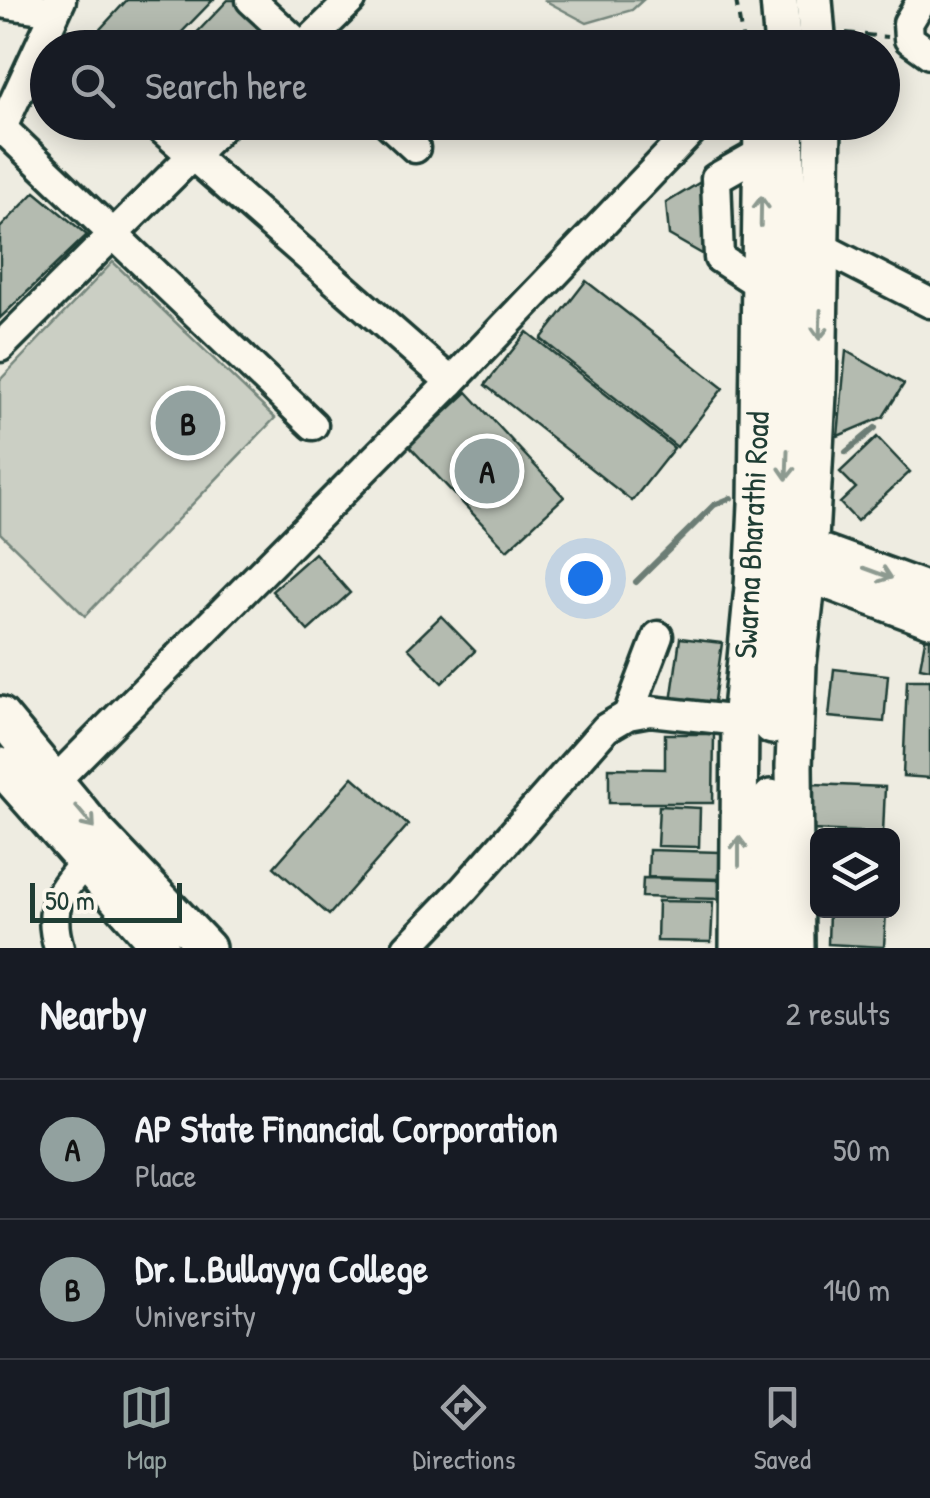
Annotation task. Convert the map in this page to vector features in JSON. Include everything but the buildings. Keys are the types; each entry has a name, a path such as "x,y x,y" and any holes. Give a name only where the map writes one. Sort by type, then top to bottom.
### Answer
{"main road":[{"path":"754,30 758,0"},
{"path":"779,0 782,30"},
{"path":"814,0 827,30"},
{"name":"Swarna Bharathi Road","path":"738,948 740,721 782,559 747,435 748,367 759,284 762,140"},
{"path":"786,140 791,315 782,559 798,664 794,766 796,948"},
{"path":"769,948 773,646 823,248 823,140"},
{"path":"782,559 826,554 930,592"},
{"path":"782,559 930,619"},
{"path":"0,715 19,783 84,864 161,948"},
{"path":"19,783 119,856 207,948"}],"street":[{"path":"251,0 284,30"},
{"path":"320,30 351,0"},
{"path":"919,46 908,24 922,0"},
{"path":"0,3 57,22"},
{"path":"30,74 1,130 314,425"},
{"path":"174,140 451,382"},
{"path":"0,346 208,140"},
{"path":"406,140 415,148"},
{"path":"19,783 451,382 683,140"},
{"path":"823,248 930,304"},
{"path":"628,715 658,636"},
{"path":"407,948 606,728 628,715 650,711 740,721"},
{"path":"59,948 53,912 68,882 84,864"}],"path":[{"path":"736,0 747,30"}],"shaded area":[{"path":"544,0 643,0 632,10 587,23"},
{"path":"113,262 275,418 85,616 0,533 0,380"}],"waterway":[{"path":"846,452 875,428"},
{"path":"636,582 714,505 731,498"}],"place":[{"name":"Dr. L.Bullayya College","path":"188,423"},
{"name":"AP State Financial Corporation","path":"487,471"}]}
